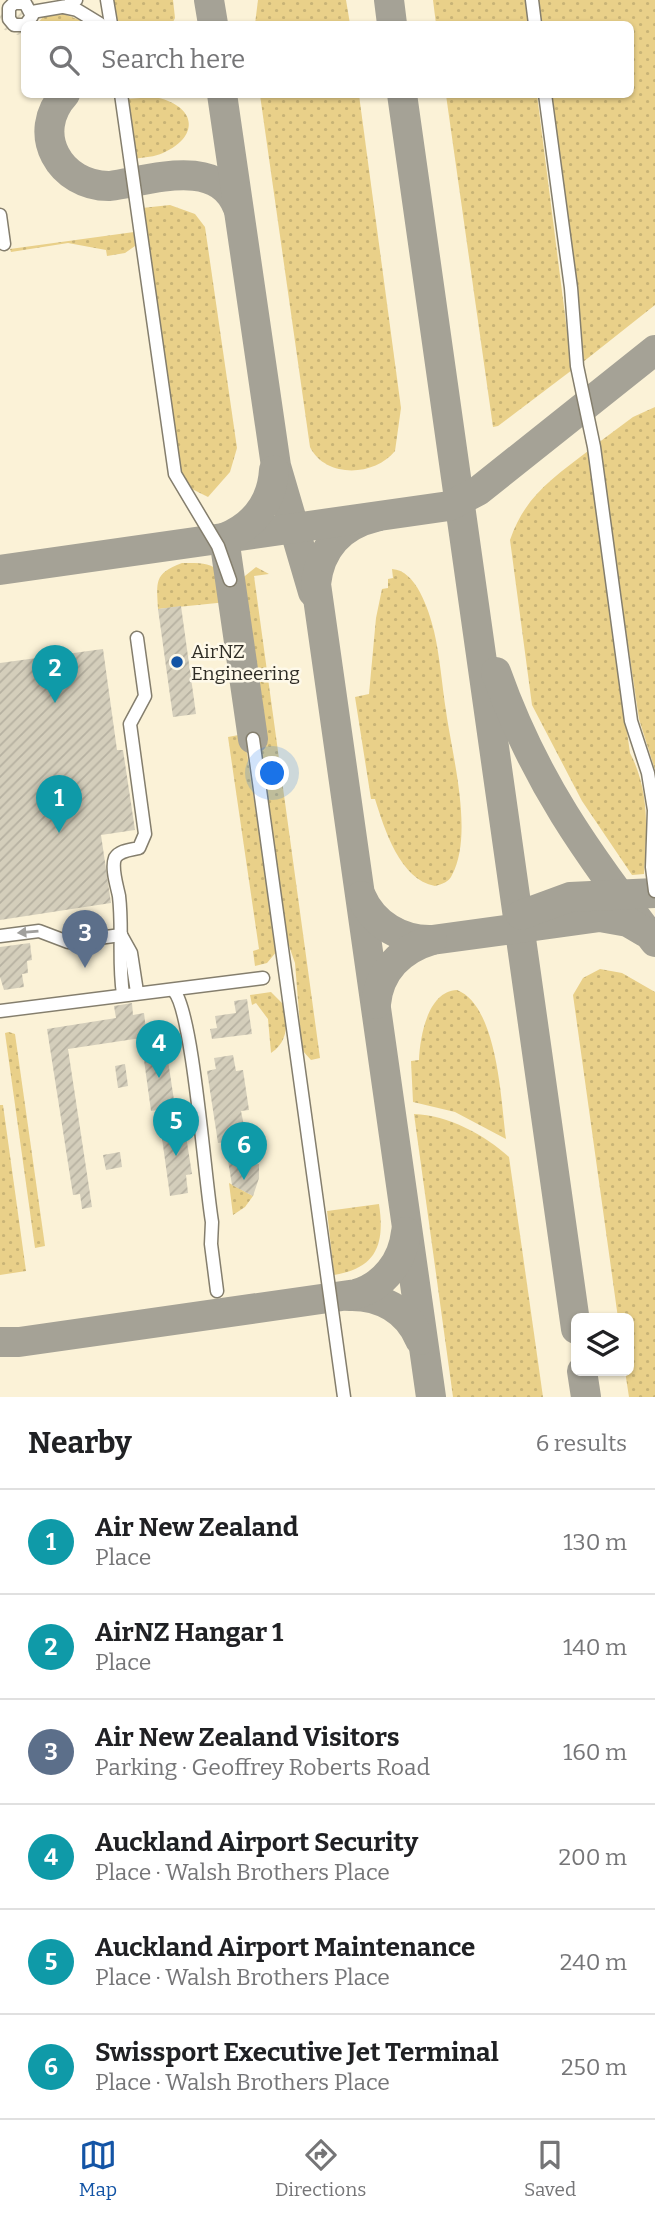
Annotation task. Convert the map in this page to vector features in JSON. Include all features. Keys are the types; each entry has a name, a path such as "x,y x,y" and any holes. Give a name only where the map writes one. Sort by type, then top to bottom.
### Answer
{"street":[{"path":"59,8 76,0"},
{"path":"107,0 110,21"},
{"path":"532,0 535,21"},
{"path":"21,25 14,25 4,16 11,5 18,2 28,5 32,12"},
{"path":"32,12 59,8 77,10 95,21"},
{"path":"27,21 32,12"},
{"path":"122,98 174,474 218,546 230,580"},
{"path":"546,98 571,288 575,351 594,447 631,722 648,773 654,810 652,867 655,891"},
{"path":"0,215 4,244"},
{"path":"123,994 118,960 121,935 115,859 124,851 139,848 145,834 130,724 145,696 137,638"},
{"path":"253,739 344,1397"},
{"path":"0,936 30,931 68,942 121,935"},
{"path":"121,935 131,953 137,992"},
{"path":"0,1011 263,978"},
{"path":"174,991 184,1013 211,1216 217,1291"}],"shaded area":[{"path":"0,0 655,0 655,1397 0,1397"},
{"path":"4,0 54,3 55,15 43,17 40,21 21,21 21,34 17,35 0,28 0,4"},
{"path":"113,0 173,0 174,21 116,21"},
{"path":"258,0 346,0 350,21 255,21"},
{"path":"433,0 525,0 528,21 436,21"},
{"path":"537,0 655,0 655,305 583,362 550,98 634,98 634,21 540,21"},
{"path":"64,14 82,21 40,21 43,17"},
{"path":"158,98 178,106 188,121 184,138 163,153 135,159 127,99"},
{"path":"260,98 359,98 401,408 395,451 375,466 350,470 327,464 317,457 310,447"},
{"path":"446,98 537,98 572,370 498,426 493,427"},
{"path":"170,205 195,214 205,227 237,448 230,472 208,497 186,486 180,475 142,208"},
{"path":"134,232 135,246 125,253 107,256 106,250 68,243 11,252 10,249"},
{"path":"655,407 655,770 639,719 598,443 633,417"},
{"path":"588,451 630,753 641,782 646,812 644,874 632,875 582,801 532,705 510,540 532,500 552,479"},
{"path":"182,563 204,564 216,569 223,581 227,602 158,609 157,592 161,575"},
{"path":"256,567 269,574 254,576 320,1058 311,1060 302,1050 295,963 288,943 237,589 240,580"},
{"path":"392,569 408,576 415,584 432,622 460,794 461,838 458,858 449,879 435,886 423,882 403,863 389,838 375,799 371,799 355,697 369,694 376,618 382,589 388,588 388,579 393,578"},
{"path":"244,734 277,951 267,963 255,966 253,951 259,949 228,737"},
{"path":"600,969 622,973 655,992 655,1397 629,1397 626,1376 634,1376 634,1313 617,1313 573,995 583,978"},
{"path":"457,990 471,999 489,1034 499,1080 506,1139 455,1112 413,1102 411,1061 419,1060 421,1039 428,1016 439,998 447,992"},
{"path":"271,992 286,1007 286,1020 281,1044 271,1053 268,1019 256,1003 252,1005 250,995"},
{"path":"5,1033 15,1034 45,1246 35,1248"},
{"path":"0,1105 3,1105 26,1271 0,1275"},
{"path":"414,1114 453,1122 489,1141 509,1157 543,1397 453,1397"},
{"path":"229,1183 253,1196 245,1207 233,1215"},
{"path":"379,1204 381,1231 375,1252 360,1267 334,1275 327,1211"}],"building":[{"name":"AirNZ Engineering","path":"181,606 196,714 173,717 158,609"},
{"path":"103,649 117,750 123,750 135,830 101,835 111,903 0,920 0,663"},
{"path":"30,943 32,960 27,961 28,973 22,974 24,987 4,990 0,977 0,947"},
{"path":"247,999 252,1034 212,1039 210,1029 217,1028 215,1016 236,1013 234,1001"},
{"path":"132,1003 133,1015 144,1013 146,1030 163,1027 175,1107 151,1111 141,1038 68,1049 92,1207 82,1209 80,1194 73,1195 47,1029 116,1018 114,1006"},
{"path":"233,1055 236,1071 243,1070 249,1110 241,1111 252,1165 259,1164 259,1178 253,1196 232,1185 225,1142 218,1143 207,1071 216,1069 214,1058"},
{"path":"125,1064 128,1086 118,1088 115,1066"},
{"path":"179,1129 180,1137 186,1136 192,1174 186,1175 188,1193 170,1196 161,1131"},
{"path":"120,1152 122,1167 106,1170 103,1155"}],"taxiway":[{"path":"209,0 212,21"},
{"path":"389,0 392,21"},
{"path":"62,98 50,125 50,141 64,168 77,178 92,184 110,186 182,175 200,177 215,182 228,192 238,208"},
{"path":"223,98 276,466 313,592"},
{"path":"403,98 574,1313"},
{"path":"0,570 449,506 478,491 655,350"},
{"path":"253,739 224,538 244,527 260,511 270,492 274,470"},
{"path":"376,517 353,526 335,540 322,559 316,584 431,1397"},
{"path":"496,672 511,711 545,782 585,846 655,942"},
{"path":"521,915 570,897 655,893"},
{"path":"361,896 373,915 389,929 421,940 600,917 628,922 645,932"},
{"path":"376,1004 382,981 394,963 411,949 432,940"},
{"path":"0,1342 19,1342 356,1294 375,1285 390,1271 401,1253 406,1232"},
{"path":"349,1296 371,1298 392,1306 408,1320 420,1340"},
{"path":"583,1376 586,1397"}],"place":[{"name":"AirNZ Engineering","path":"177,662"},
{"name":"AirNZ Hangar 1","path":"55,703"},
{"name":"Air New Zealand","path":"59,833"},
{"name":"Air New Zealand Visitors","path":"85,968"},
{"name":"Auckland Airport Security","path":"159,1078"},
{"name":"Auckland Airport Maintenance","path":"176,1156"},
{"name":"Swissport Executive Jet Terminal","path":"244,1180"}]}
